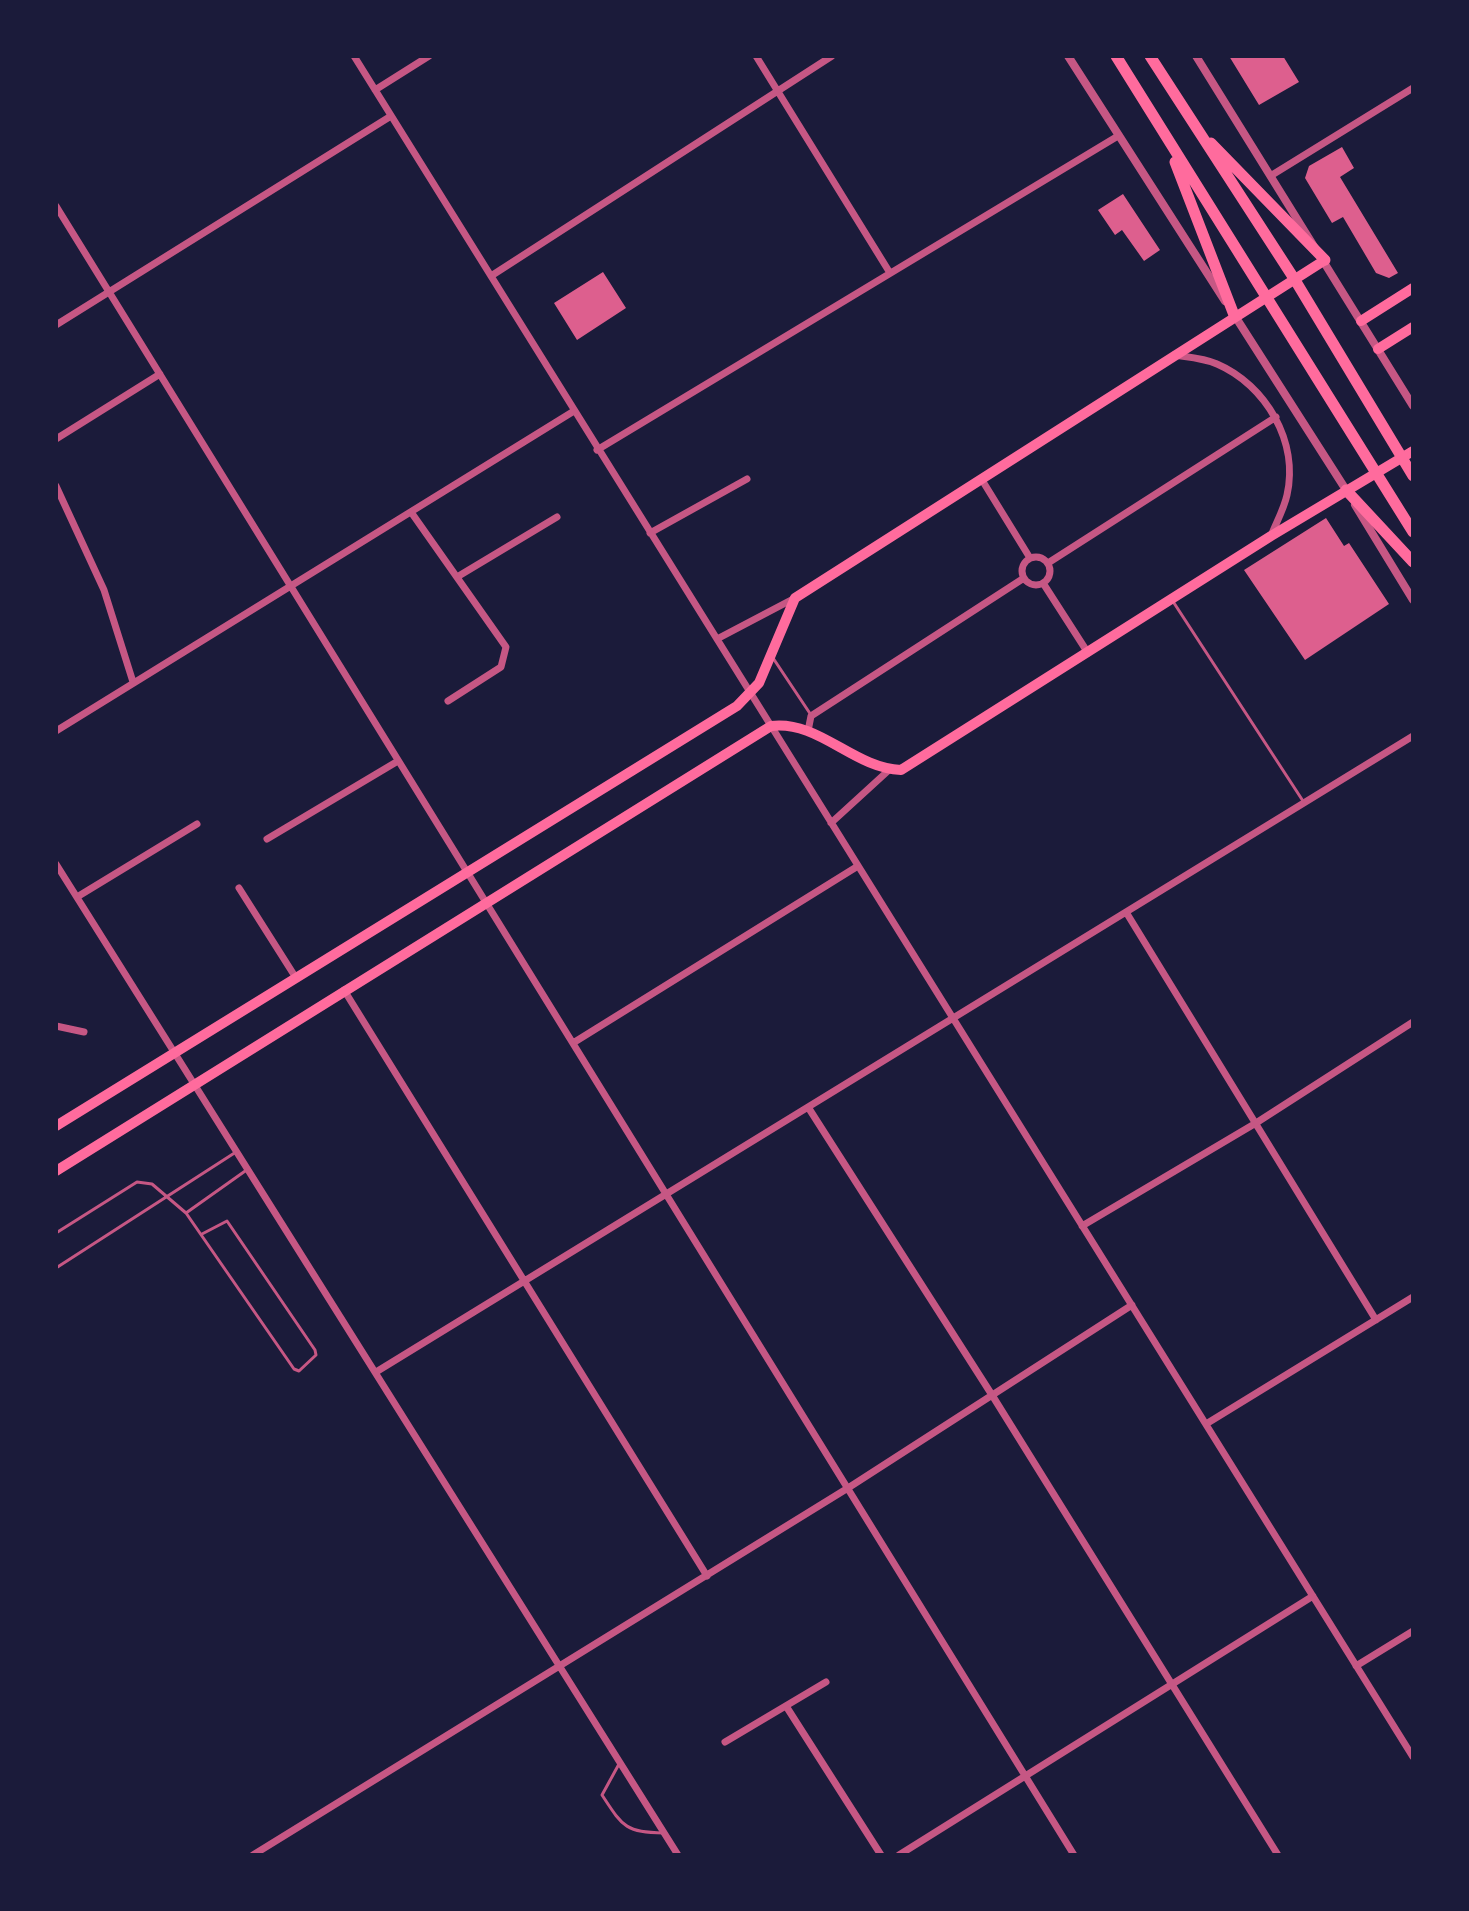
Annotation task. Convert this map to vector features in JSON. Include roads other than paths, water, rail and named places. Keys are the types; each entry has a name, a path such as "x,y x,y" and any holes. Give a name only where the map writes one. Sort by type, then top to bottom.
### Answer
{"main road":[{"path":"1116,56 1413,532"},
{"path":"1150,56 1295,280 1413,476"},
{"path":"56,1126 737,706 759,683 795,598 1234,315 1325,260 1192,123"},
{"path":"1166,139 1234,315"},
{"path":"1361,321 1413,288"},
{"path":"1378,349 1413,327"},
{"path":"56,1171 771,726 808,731 867,763 889,770 908,767 1271,536 1413,451"},
{"path":"1346,490 1413,562"}],"street":[{"path":"354,56 1413,1757"},
{"path":"375,90 429,56"},
{"path":"756,56 890,273"},
{"path":"491,276 776,89 832,56"},
{"path":"1068,56 1413,600"},
{"path":"1196,56 1413,406"},
{"path":"1272,175 1413,88"},
{"path":"56,325 391,116"},
{"path":"597,450 1118,136"},
{"path":"56,206 1074,1855"},
{"path":"1174,355 1215,363 1236,374 1250,384 1276,417 1289,456 1289,482 1287,497 1271,536"},
{"path":"56,439 160,374"},
{"path":"56,731 574,411"},
{"path":"1048,563 1276,417"},
{"path":"650,533 747,479"},
{"path":"982,480 1030,558"},
{"path":"56,486 104,590 133,682"},
{"path":"411,512 506,647 501,667 448,701"},
{"path":"457,577 557,517"},
{"path":"1038,557 1048,563 1050,572 1043,583 1035,585 1024,578 1023,565 1030,558 1038,557"},
{"path":"808,731 811,716 1024,578"},
{"path":"1043,583 1088,653"},
{"path":"717,639 795,598"},
{"path":"376,1372 1413,736"},
{"path":"267,839 398,761"},
{"path":"831,823 889,770"},
{"path":"77,897 197,824"},
{"path":"56,864 678,1855"},
{"path":"573,1043 858,866"},
{"path":"239,888 296,978"},
{"path":"1126,912 1376,1320"},
{"path":"344,990 707,1576"},
{"path":"1082,1226 1256,1123 1413,1022"},
{"path":"56,1026 84,1032"},
{"path":"808,1107 992,1395 1278,1855"},
{"path":"1206,1424 1413,1297"},
{"path":"253,1855 562,1667 1132,1305"},
{"path":"899,1855 1313,1596"},
{"path":"1356,1666 1413,1631"},
{"path":"725,1742 826,1682"},
{"path":"786,1706 881,1855"},
{"path":"267,1847 272,1855"}],"lane":[{"path":"1172,600 1304,803"},
{"path":"771,655 811,716"},
{"path":"56,1268 236,1152"},
{"path":"186,1213 248,1169"},
{"path":"56,1233 137,1182 152,1184 186,1213 294,1369 299,1371 316,1355 315,1350 227,1221 202,1234"},
{"path":"620,1762 602,1795 623,1826 637,1833 664,1833"}]}
